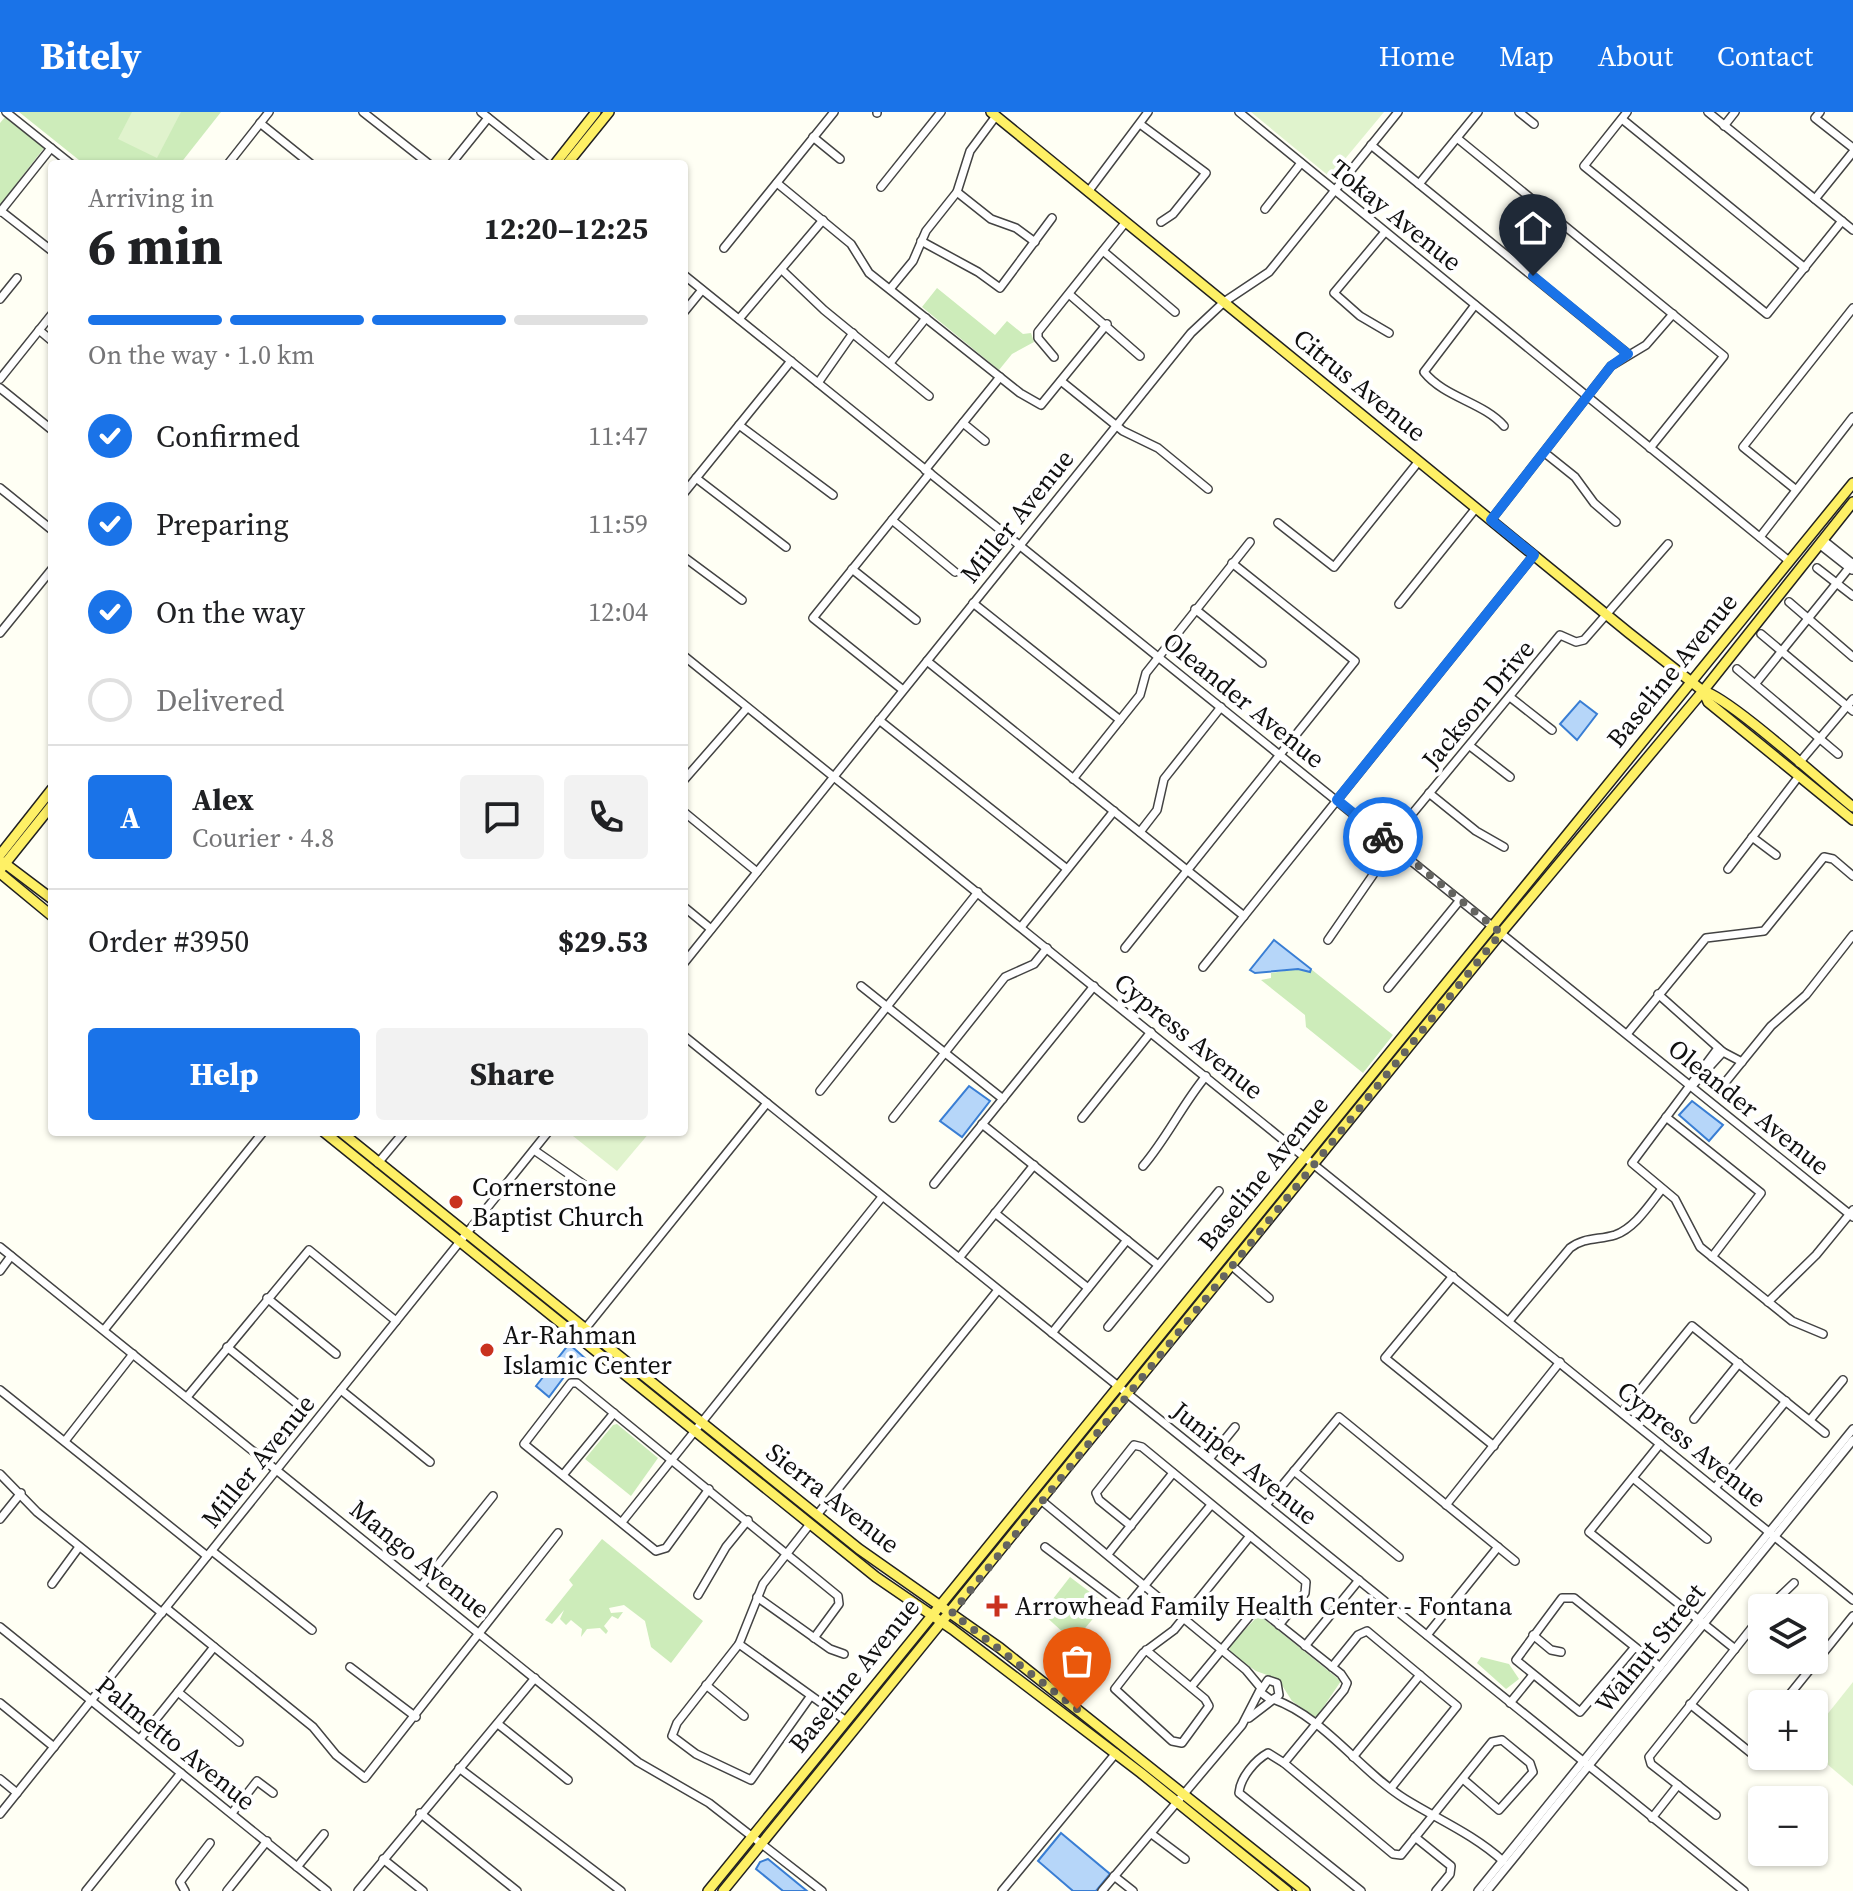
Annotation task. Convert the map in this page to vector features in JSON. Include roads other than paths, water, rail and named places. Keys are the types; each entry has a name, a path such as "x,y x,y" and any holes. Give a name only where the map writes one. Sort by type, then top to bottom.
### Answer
{"main road":[{"path":"558,160 596,112"},
{"path":"570,160 609,112"},
{"name":"Citrus Avenue","path":"994,114 1606,614 1703,691 1714,695 1853,807"},
{"name":"Baseline Avenue","path":"708,1891 1853,483"},
{"name":"Baseline Avenue","path":"723,1891 952,1613 1501,933 1703,691 1853,502"},
{"name":"Citrus Avenue","path":"1703,691 1708,702 1853,820"},
{"path":"1,864 48,795"},
{"path":"1,864 48,810"},
{"path":"1,864 48,896"},
{"path":"1,864 48,912"},
{"name":"Sierra Avenue","path":"329,1136 585,1329 817,1515 952,1613 1185,1793 1305,1891"},
{"name":"Sierra Avenue","path":"346,1136 693,1431 810,1524 1116,1753 1287,1891"}],"street":[{"path":"6,112 66,160"},
{"path":"231,160 269,112"},
{"path":"363,112 424,160"},
{"path":"724,248 834,112"},
{"path":"881,187 941,112"},
{"path":"1088,192 1148,112"},
{"name":"Tokay Avenue","path":"1239,112 1789,561"},
{"name":"Miller Avenue","path":"688,958 1199,323 1269,272 1398,112"},
{"path":"1419,184 1478,112"},
{"path":"1519,112 1534,124"},
{"path":"1708,112 1853,230"},
{"path":"1724,126 1735,112"},
{"path":"890,289 913,261 921,241 957,192 970,151 994,114"},
{"path":"454,160 485,115 541,160"},
{"path":"1805,268 1624,115 1584,166 1767,314 1805,268 1842,221"},
{"path":"1815,199 1853,150 1818,115"},
{"path":"260,123 306,160"},
{"path":"1140,124 1206,173 1173,214 1161,222"},
{"path":"813,137 840,159"},
{"path":"1457,138 1724,356 1650,448"},
{"path":"1371,145 1628,354"},
{"path":"48,248 0,211 51,148"},
{"path":"1265,209 1301,163"},
{"path":"777,183 851,244 869,273 1000,377 1041,405 1107,324"},
{"path":"957,192 991,219 1016,228 1035,242"},
{"path":"921,241 975,270 1000,288 1052,218"},
{"path":"739,319 823,220"},
{"path":"1054,357 1038,338 1038,332 1125,223"},
{"path":"1385,232 1334,293 1360,316 1389,333"},
{"path":"1103,251 1175,312"},
{"path":"782,270 929,396"},
{"path":"0,299 17,278"},
{"name":"Oleander Avenue","path":"688,278 1852,1214"},
{"path":"688,307 702,290"},
{"path":"1069,294 1140,356"},
{"path":"1475,305 1424,372 1453,396 1504,426"},
{"path":"1795,489 1743,447 1853,308"},
{"path":"1491,520 1611,366 1646,345 1673,314"},
{"path":"890,363 926,318"},
{"path":"0,379 48,319"},
{"path":"39,330 48,338"},
{"path":"818,383 853,333"},
{"path":"688,488 791,361"},
{"path":"903,690 813,618 1000,377"},
{"path":"1061,381 1140,442 1158,448 1208,489"},
{"path":"0,388 48,427"},
{"path":"1760,537 1853,417"},
{"path":"963,423 985,441"},
{"path":"739,425 833,495"},
{"path":"1545,453 1575,477 1599,509 1616,522"},
{"path":"1278,523 1334,567 1419,461"},
{"path":"696,478 786,547"},
{"path":"0,488 48,527"},
{"path":"1399,604 1476,508"},
{"path":"892,520 955,572"},
{"path":"1073,779 1140,695 1146,673 1250,542"},
{"path":"1756,683 1851,567 1821,542"},
{"name":"Jackson Drive","path":"1328,940 1391,844 1429,793 1560,635 1576,642 1584,640 1668,544"},
{"path":"1203,967 1534,555"},
{"path":"688,560 742,600"},
{"path":"1125,948 1355,661 1232,563"},
{"path":"1817,568 1840,580 1853,596"},
{"path":"852,569 916,620"},
{"path":"0,633 48,574"},
{"path":"1789,602 1852,655"},
{"path":"973,603 1120,720"},
{"path":"1195,609 1262,663"},
{"path":"0,616 8,623"},
{"path":"1761,634 1850,709"},
{"path":"927,661 1244,916"},
{"name":"Cypress Avenue","path":"688,663 978,892 1853,1600"},
{"path":"1737,669 1838,754"},
{"path":"1510,697 1552,730"},
{"path":"1799,763 1850,709 1853,699"},
{"path":"1140,832 1157,810 1164,779 1221,707"},
{"path":"688,775 747,708"},
{"path":"879,720 1067,869"},
{"path":"1470,746 1510,777"},
{"path":"1728,869 1799,776"},
{"path":"1429,793 1476,831 1504,847"},
{"path":"1021,927 1114,811"},
{"path":"688,815 757,872"},
{"path":"1752,837 1776,855"},
{"path":"1627,1034 1706,938 1764,931 1824,857 1833,859 1853,876"},
{"path":"820,1091 978,892"},
{"path":"1388,988 1460,900"},
{"path":"688,910 711,929"},
{"path":"1719,1090 1771,1026 1806,995 1853,935"},
{"path":"893,1118 1005,977 1034,964 1047,948"},
{"path":"861,986 1003,1099"},
{"path":"934,1184 1094,986"},
{"path":"1658,994 1720,1050 1742,1062"},
{"path":"1082,1118 1151,1032"},
{"name":"Juniper Avenue","path":"688,1039 1744,1891"},
{"path":"1720,1050 1632,1163 1679,1206 1694,1241 1792,1321 1823,1334"},
{"path":"1143,1166 1164,1142 1181,1107 1206,1076"},
{"path":"585,1329 767,1103"},
{"path":"1666,1117 1761,1193 1712,1257"},
{"path":"982,1124 1158,1265"},
{"path":"104,1330 260,1136"},
{"path":"378,1163 401,1136"},
{"name":"Miller Avenue","path":"0,1814 545,1136"},
{"path":"534,1150 596,1193"},
{"path":"959,1258 1034,1165"},
{"path":"1509,1321 1570,1248 1582,1241 1616,1234 1628,1228 1662,1189"},
{"path":"1108,1327 1219,1191"},
{"path":"622,1522 882,1197"},
{"path":"995,1213 1088,1288"},
{"path":"1768,1302 1852,1214"},
{"path":"1052,1333 1127,1240"},
{"name":"Mango Avenue","path":"0,1247 638,1762 709,1803 822,1891"},
{"path":"187,1397 309,1250 396,1321"},
{"path":"0,1271 11,1256"},
{"path":"1232,1266 1269,1298"},
{"path":"1453,1276 1385,1358 1494,1446"},
{"path":"817,1515 998,1290"},
{"path":"267,1298 336,1354"},
{"path":"1622,1412 1692,1326 1825,1433"},
{"path":"227,1347 296,1403"},
{"path":"65,1441 133,1354"},
{"path":"1446,1505 1560,1362"},
{"path":"1694,1419 1739,1363"},
{"path":"1810,1420 1843,1380"},
{"path":"709,1489 666,1548 659,1552 524,1444 571,1383 577,1383 748,1520 787,1552 840,1600 814,1638"},
{"path":"0,1390 312,1630"},
{"path":"341,1390 430,1462"},
{"path":"1715,1488 1786,1401"},
{"path":"563,1475 614,1413"},
{"path":"1266,1505 1339,1417 1515,1561"},
{"path":"1209,1459 1235,1427"},
{"name":"Walnut Street","path":"1772,1534 1853,1429"},
{"name":"Walnut Street","path":"1478,1891 1853,1440"},
{"path":"1660,1444 1589,1532 1735,1649"},
{"path":"1131,1526 1099,1500 1096,1493 1134,1445 1142,1447 1306,1582 1305,1593 1279,1625"},
{"path":"1294,1471 1399,1557"},
{"path":"1108,1554 1173,1473"},
{"path":"0,1474 37,1512 79,1547 214,1647 313,1727 336,1755 365,1778 482,1635 510,1593 558,1533"},
{"path":"1633,1478 1707,1539"},
{"path":"0,1519 21,1493"},
{"path":"421,1586 493,1496"},
{"path":"1042,1501 1246,1670 1263,1697 1300,1714 1391,1788 1467,1832 1503,1861"},
{"path":"1045,1547 1126,1608 1211,1505"},
{"path":"698,1595 726,1547 748,1520"},
{"path":"810,1524 757,1597 739,1644 672,1731 672,1736 696,1754 751,1780 810,1697"},
{"path":"1146,1650 1209,1706 1182,1743 1172,1741 1115,1689 1146,1650 1182,1619 1250,1536"},
{"path":"52,1584 79,1547"},
{"path":"1427,1635 1498,1547"},
{"path":"1305,1646 1359,1580"},
{"path":"1783,1594 1794,1583"},
{"path":"1635,1647 1580,1712 1516,1660 1566,1596 1574,1598 1660,1667"},
{"path":"757,1597 814,1638 844,1654"},
{"path":"1191,1687 1257,1607 1332,1667 1347,1683 1284,1763"},
{"path":"1828,1645 1853,1616"},
{"name":"Walnut Street","path":"1487,1891 1660,1667 1700,1622"},
{"name":"Palmetto Avenue","path":"1,1631 327,1891"},
{"path":"1332,1667 1358,1635 1367,1631 1457,1706 1391,1788"},
{"path":"1716,1815 1649,1761 1652,1751 1748,1634"},
{"path":"1533,1635 1551,1650 1561,1652"},
{"path":"739,1644 845,1720"},
{"path":"140,1739 214,1647"},
{"path":"350,1667 416,1717"},
{"path":"1246,1670 1279,1686 1300,1714"},
{"path":"1353,1757 1420,1675"},
{"path":"1510,1703 1532,1676"},
{"path":"358,1891 535,1678"},
{"path":"1242,1725 1260,1689 1271,1680"},
{"path":"706,1685 744,1716"},
{"path":"1102,1891 1153,1835 1242,1725 1279,1695 1279,1686"},
{"path":"178,1692 239,1742"},
{"path":"0,1703 54,1747"},
{"path":"1690,1704 1748,1751"},
{"path":"498,1724 568,1780"},
{"path":"1361,1891 1239,1793 1240,1783 1268,1753 1393,1854 1401,1855 1492,1742 1502,1740 1530,1763 1533,1772 1499,1810 1463,1779"},
{"path":"1002,1891 1116,1753"},
{"path":"459,1768 621,1891"},
{"path":"86,1891 181,1773"},
{"path":"0,1779 17,1793"},
{"path":"232,1813 257,1781 273,1793"},
{"path":"1652,1818 1678,1785"},
{"path":"420,1813 517,1891"},
{"path":"297,1867 324,1834"},
{"path":"1153,1835 1185,1859"},
{"path":"1415,1837 1451,1866 1450,1874 1436,1891"},
{"path":"227,1891 267,1841"},
{"path":"185,1891 180,1882 183,1875 210,1843"},
{"path":"383,1859 423,1891"},
{"path":"1114,1876 1133,1891"}],"water":[{"path":"1580,701 1597,714 1577,740 1560,724"},
{"path":"1274,940 1311,969 1310,972 1298,969 1255,973 1250,970"},
{"path":"969,1086 990,1101 962,1137 940,1121"},
{"path":"1692,1101 1723,1125 1709,1141 1679,1115"},
{"path":"569,1344 586,1359 583,1374 567,1373 549,1397 536,1386"},
{"path":"1061,1833 1110,1874 1096,1891 1073,1891 1038,1861"},
{"path":"768,1859 807,1891 783,1891 756,1869 760,1862"}],"place":[{"name":"Cornerstone Baptist Church","path":"456,1202"},
{"name":"Ar-Rahman Islamic Center","path":"487,1350"},
{"name":"Arrowhead Family Health Center - Fontana","path":"997,1606"}]}
